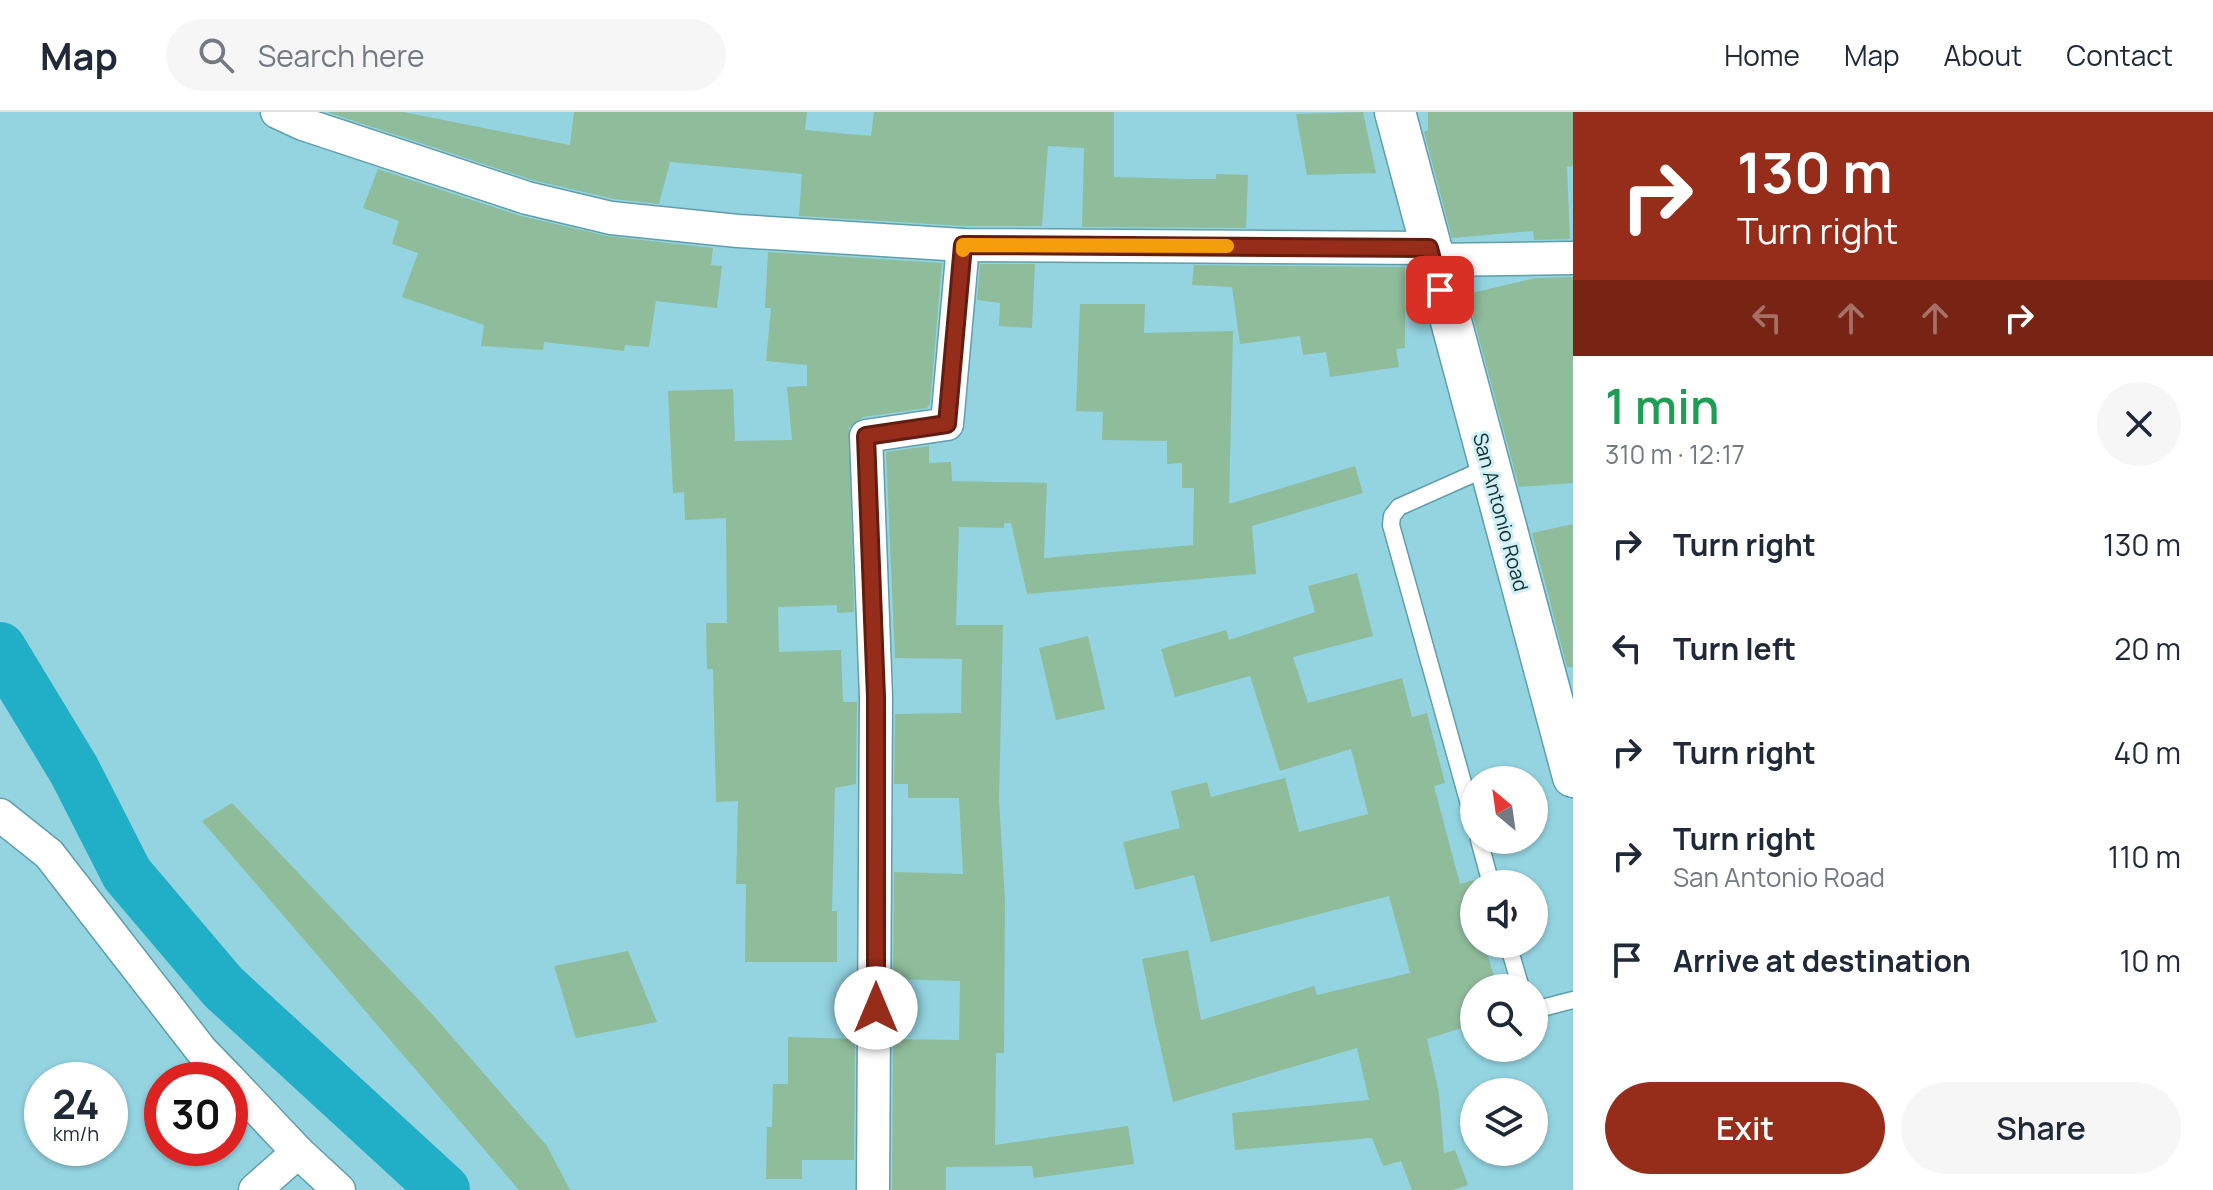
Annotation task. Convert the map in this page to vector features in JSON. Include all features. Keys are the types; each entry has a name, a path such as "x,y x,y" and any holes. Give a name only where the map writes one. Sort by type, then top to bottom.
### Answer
{"street":[{"path":"277,112 303,124 527,198 611,218 738,231 963,245 1573,258"},
{"name":"San Antonio Road","path":"1395,112 1430,254 1573,777"},
{"path":"873,1190 876,697 866,436 947,424 963,245"},
{"path":"0,815 49,854 213,1062"},
{"path":"248,1099 339,1190"},
{"path":"255,1190 298,1152"}],"lane":[{"path":"1460,772 1391,525 1392,516 1399,507 1489,467"},
{"path":"1548,1006 1573,1000"}],"building":[{"path":"327,112 403,112 570,145 574,112 807,112 805,130 871,136 874,112 1114,112 1114,177 1216,179 1216,174 1248,175 1246,228 1082,227 1084,148 1048,146 1042,226 964,226 799,216 802,174 670,162 659,204 614,199 532,180"},
{"path":"1363,112 1376,173 1307,175 1296,114"},
{"path":"1428,112 1573,112 1573,166 1567,167 1570,239 1534,240 1533,231 1452,238 1424,132 1428,130"},
{"path":"378,169 521,216 607,236 713,248 711,265 722,266 717,308 656,301 649,347 625,345 624,351 544,342 543,350 481,346 484,325 402,297 418,253 392,244 399,221 363,208"},
{"path":"768,252 942,263 930,404 927,408 863,417 849,428 854,612 837,613 837,605 778,607 779,652 841,650 843,702 857,702 856,784 835,788 832,911 837,911 837,962 745,962 746,884 736,884 738,801 716,802 713,669 707,669 706,623 727,623 726,518 685,520 684,492 673,493 668,391 733,389 735,441 792,440 787,387 807,386 807,365 766,361 771,308 765,308"},
{"path":"980,264 1035,264 1032,328 999,326 1000,303 977,300"},
{"path":"1194,265 1405,267 1405,348 1396,349 1399,367 1330,377 1326,352 1303,355 1300,336 1240,344 1232,287 1192,285"},
{"path":"1573,277 1573,483 1519,487 1467,294 1536,278"},
{"path":"1080,304 1145,304 1144,333 1233,331 1229,504 1355,466 1363,493 1252,526 1256,574 1027,594 1011,523 1004,523 1004,528 959,527 956,625 1003,625 999,800 1005,901 1004,1053 996,1053 995,1145 1128,1126 1134,1164 1034,1178 1032,1166 946,1167 946,1190 892,1190 893,1039 959,1040 960,981 893,979 894,872 963,874 959,798 908,798 908,784 894,784 895,714 961,713 962,659 895,658 886,452 929,446 929,463 951,462 952,481 1047,483 1044,558 1193,545 1194,488 1182,488 1182,463 1167,464 1167,441 1102,440 1103,412 1076,411"},
{"path":"1573,524 1573,667 1567,667 1532,533"},
{"path":"1357,573 1373,636 1293,657 1308,703 1402,678 1412,717 1427,713 1445,783 1434,786 1460,884 1460,958 1488,958 1494,974 1460,974 1460,1028 1427,1039 1439,1093 1444,1153 1455,1150 1468,1185 1453,1190 1412,1190 1401,1161 1383,1166 1372,1138 1235,1150 1232,1113 1369,1100 1357,1048 1173,1102 1142,959 1188,950 1201,1020 1314,986 1317,995 1410,973 1389,896 1211,942 1194,875 1135,890 1123,842 1180,828 1171,791 1207,782 1211,797 1285,778 1299,832 1368,814 1351,749 1280,771 1250,676 1175,697 1161,649 1226,630 1229,640 1315,612 1308,586"},
{"path":"1088,636 1105,709 1056,720 1039,648"},
{"path":"232,803 432,1014 547,1146 570,1190 519,1190 202,821"},
{"path":"628,951 657,1022 576,1038 554,966"},
{"path":"788,1037 855,1039 854,1160 802,1160 802,1179 766,1179 767,1127 772,1127 773,1084 788,1084"}],"waterway":[{"path":"0,648 74,770 127,874 223,987 444,1190"}],"slow traffic":[{"path":"963,250 963,245 1227,246"}],"route":[{"path":"876,1008 876,697 866,436 947,424 963,245 1429,248 1440,290"}]}
